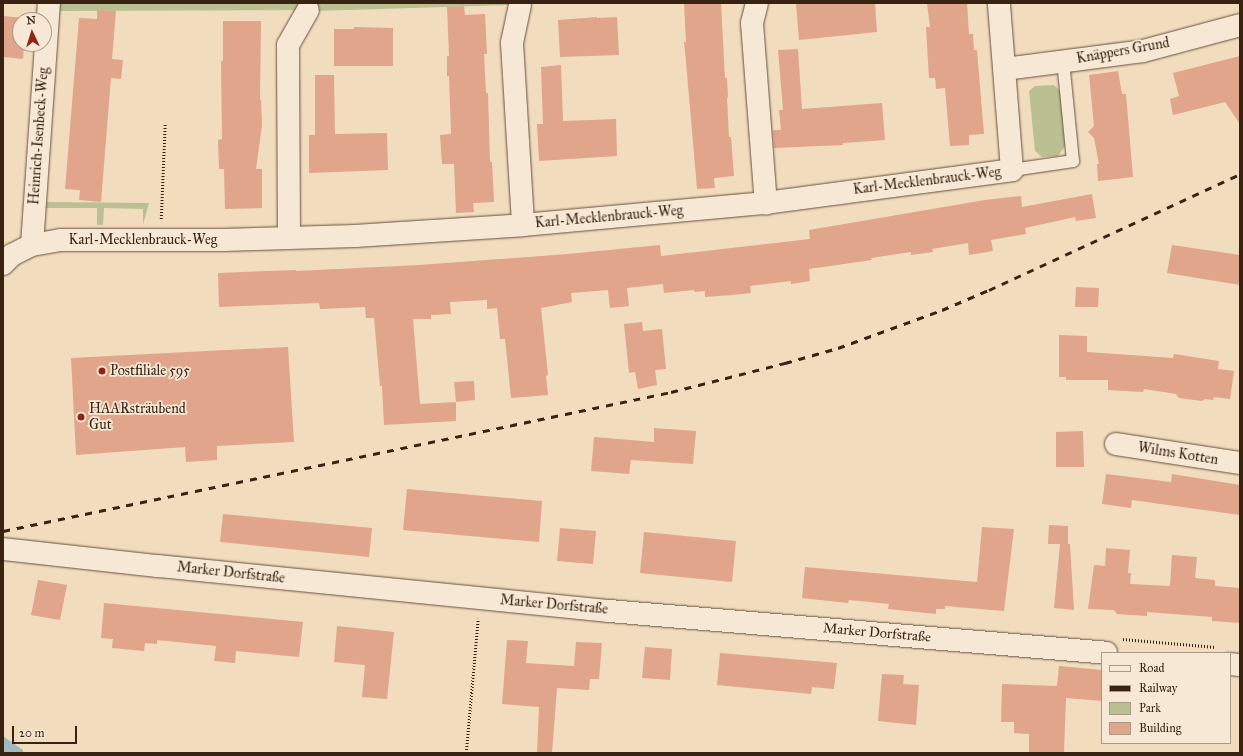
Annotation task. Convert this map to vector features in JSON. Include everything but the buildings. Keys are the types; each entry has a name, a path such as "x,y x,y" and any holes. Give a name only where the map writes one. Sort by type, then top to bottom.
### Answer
{"street":[{"name":"Heinrich-Isenbeck-Weg","path":"32,245 49,3"},
{"path":"757,3 752,23 766,202"},
{"name":"Karl-Mecklenbrauck-Weg","path":"3,264 12,255 32,245 60,240 160,240 355,236 523,225 766,202 1012,170 999,3"},
{"name":"Karl-Mecklenbrauck-Weg","path":"520,5 512,43 523,225"},
{"path":"289,238 288,45 308,10"},
{"name":"Knäppers Grund","path":"1005,69 1143,51 1240,25"},
{"name":"Wilms Kotten","path":"1116,444 1240,463"},
{"name":"Marker Dorfstraße","path":"3,549 479,598 1101,653"}],"lane":[{"path":"1012,170 1073,161 1063,61"}],"path":[{"path":"160,240 165,124"},
{"path":"466,753 479,598"}],"green space":[{"path":"60,3 304,3 303,10 60,11"},
{"path":"316,3 513,3 514,5 315,11"},
{"path":"1054,85 1061,92 1065,146 1058,156 1042,157 1035,151 1029,91 1035,86"},
{"path":"42,202 149,203 143,225 143,209 104,208 103,225 97,225 97,208 42,208"}],"water":[{"path":"3,736 23,750 23,753 3,753"}],"railway":[{"path":"3,531 671,392 838,348 942,310 989,290 1240,174"}],"place":[{"name":"Postfiliale 595","path":"102,371"},
{"name":"HAARsträubend Gut","path":"81,417"}]}
